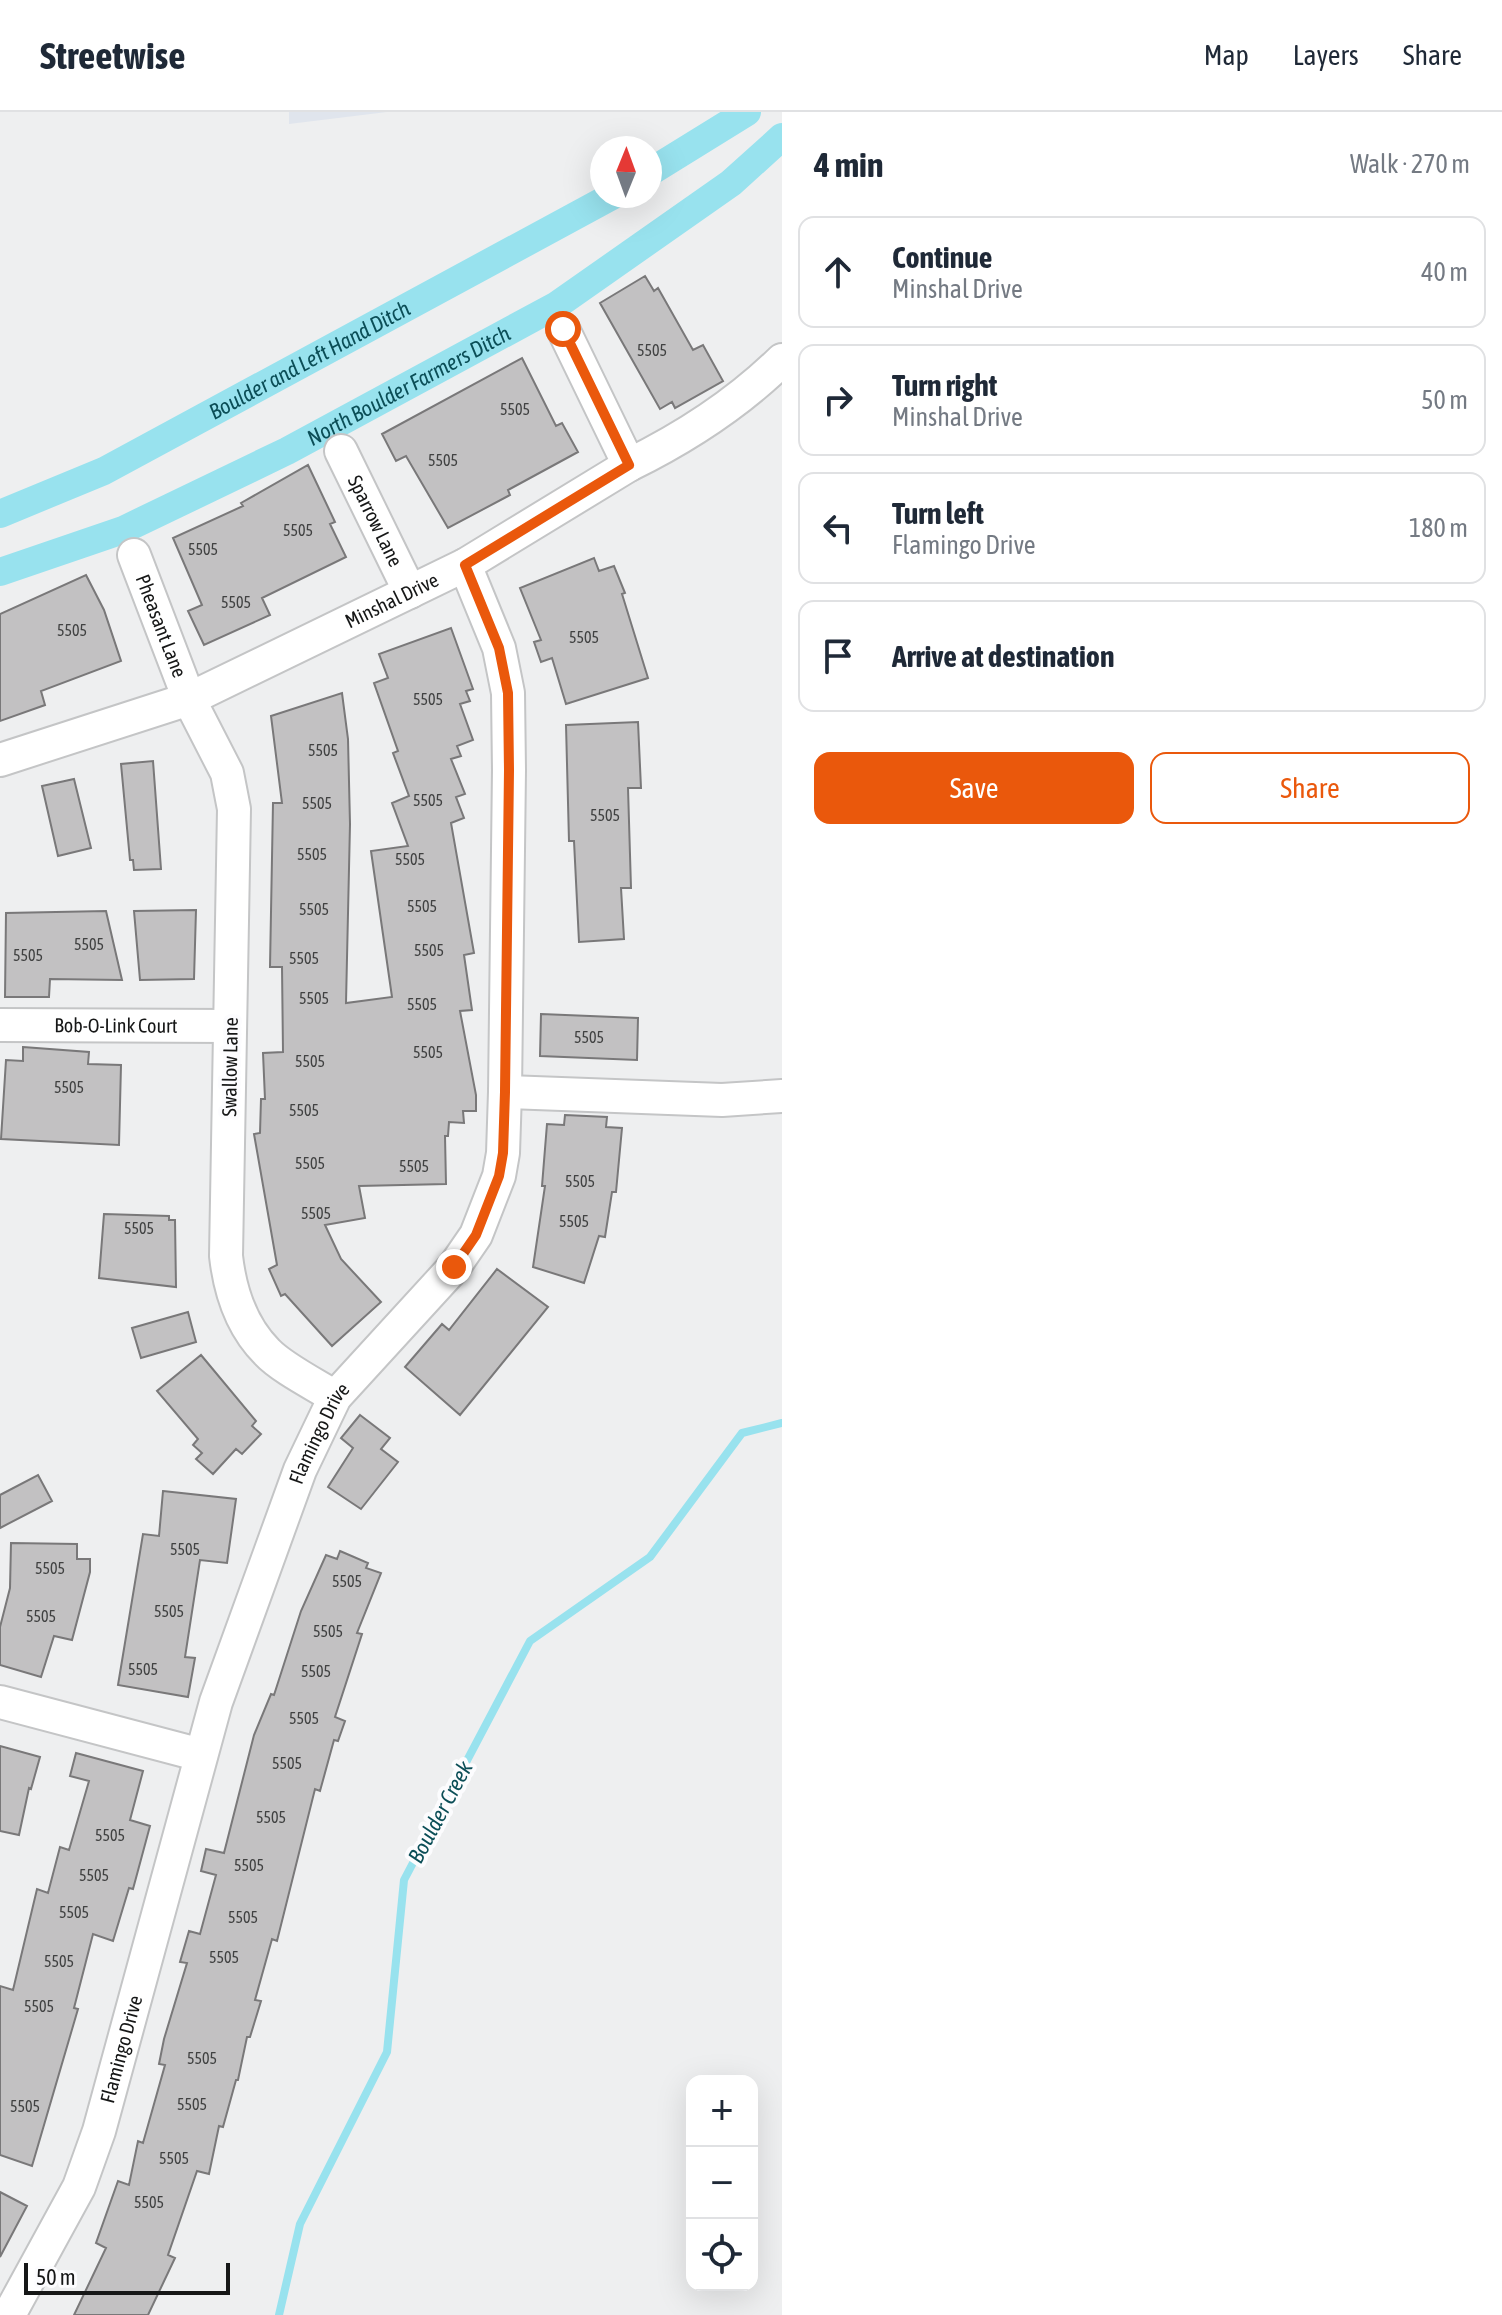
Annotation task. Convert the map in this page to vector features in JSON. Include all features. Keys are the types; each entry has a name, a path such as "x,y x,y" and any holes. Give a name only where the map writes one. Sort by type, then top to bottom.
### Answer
{"street":[{"path":"563,329 629,465"},
{"name":"Minshal Drive","path":"0,760 189,699 465,565 629,465 658,451 753,388 782,360"},
{"name":"Sparrow Lane","path":"341,451 410,592"},
{"name":"Pheasant Lane","path":"134,555 189,699"},
{"name":"Flamingo Drive","path":"9,2315 79,2187 99,2131 216,1702 300,1470 335,1397 454,1267 476,1235 499,1176 505,1092 508,693 499,648 465,565"},
{"name":"Swallow Lane","path":"189,699 227,773 234,809 226,1256 229,1280 241,1314 267,1353 335,1397"},
{"name":"Bob-O-Link Court","path":"0,1025 230,1026"},
{"path":"505,1092 722,1100 782,1096"},
{"path":"0,1702 201,1755"}],"shaded area":[{"path":"289,112 387,112 289,124"}],"building":[{"path":"645,276 654,291 658,288 693,350 703,345 723,381 675,408 672,402 660,409 600,303"},
{"path":"522,358 556,426 562,423 578,452 508,490 510,495 448,528 406,456 396,461 382,434"},
{"path":"308,465 335,522 330,524 346,557 262,598 270,615 204,645 188,611 202,605 173,538 243,506 241,503"},
{"path":"594,558 599,571 614,566 625,593 622,594 648,678 566,704 552,658 541,662 534,642 541,640 520,588"},
{"path":"86,575 104,610 121,661 41,691 45,705 0,721 0,614"},
{"path":"451,628 473,689 466,691 470,701 460,704 473,740 457,746 461,756 451,759 465,794 456,797 464,818 451,823 474,953 464,955 472,1010 460,1011 476,1095 476,1111 463,1111 464,1123 449,1122 448,1136 445,1136 446,1184 359,1186 365,1218 325,1225 341,1259 381,1302 332,1346 285,1294 281,1296 269,1269 277,1265 254,1134 260,1133 261,1099 265,1099 263,1053 283,1052 282,967 270,967 273,803 282,803 271,716 342,693 348,739 350,824 346,1003 392,997 371,851 408,846 392,803 409,796 393,753 398,751 374,683 388,678 379,654"},
{"path":"638,722 641,788 628,788 631,888 621,888 624,939 579,942 574,841 569,841 566,725"},
{"path":"153,761 161,869 134,870 133,860 130,860 121,764"},
{"path":"74,779 91,848 58,856 42,786"},
{"path":"196,910 194,979 140,980 134,911"},
{"path":"106,911 122,980 50,979 49,997 5,997 6,913"},
{"path":"541,1014 638,1018 637,1060 540,1056"},
{"path":"23,1047 89,1052 88,1064 121,1065 119,1145 1,1139 6,1060 23,1061"},
{"path":"565,1115 607,1117 606,1127 622,1128 616,1192 612,1192 605,1237 599,1236 584,1283 533,1267 545,1186 542,1186 547,1124 564,1125"},
{"path":"104,1214 169,1216 169,1220 175,1220 176,1287 99,1278"},
{"path":"497,1269 548,1307 460,1415 405,1367 442,1324 449,1330"},
{"path":"188,1312 196,1342 141,1358 132,1328"},
{"path":"201,1355 256,1421 252,1426 261,1434 242,1454 236,1449 213,1474 196,1459 202,1453 193,1445 198,1439 157,1391"},
{"path":"360,1415 390,1438 381,1449 398,1462 361,1509 328,1487 353,1448 341,1438"},
{"path":"38,1475 52,1501 0,1528 0,1495"},
{"path":"163,1491 236,1499 227,1563 200,1560 185,1657 195,1658 188,1697 118,1685 143,1534 159,1536"},
{"path":"11,1543 77,1544 77,1559 90,1559 90,1572 72,1640 54,1636 41,1677 0,1665 0,1627 10,1588"},
{"path":"340,1551 368,1563 366,1568 381,1573 357,1633 362,1634 335,1717 345,1721 338,1741 334,1740 320,1791 315,1789 277,1941 272,1939 255,2000 261,2001 250,2037 247,2037 223,2127 219,2126 209,2174 197,2171 168,2255 175,2258 148,2315 74,2315 106,2248 96,2243 118,2181 129,2185 138,2141 143,2143 165,2065 159,2064 164,2039 187,1963 180,1962 189,1931 200,1934 216,1875 201,1871 206,1849 224,1853 254,1735 271,1694 274,1695 301,1611 326,1555 337,1559"},
{"path":"0,1746 40,1757 29,1788 19,1835 0,1831"},
{"path":"76,1753 143,1771 130,1820 150,1826 133,1889 129,1888 113,1941 93,1934 74,2008 78,2009 32,2166 0,2155 0,1986 13,1990 37,1889 48,1893 60,1847 69,1850 89,1781 70,1776"},
{"path":"0,2192 27,2206 0,2257"}],"waterway":[{"name":"Boulder and Left Hand Ditch","path":"662,165 747,112"},
{"name":"North Boulder Farmers Ditch","path":"0,572 123,530 287,451 557,305 731,183 782,137"},
{"name":"Boulder and Left Hand Ditch","path":"0,514 104,471 590,208"},
{"name":"Boulder Creek","path":"279,2315 300,2224 387,2052 404,1880 530,1641 650,1557 742,1433 782,1423"}],"route":[{"path":"454,1267 476,1235 499,1176 505,1092 508,693 499,648 465,565 629,465 563,329"}]}
